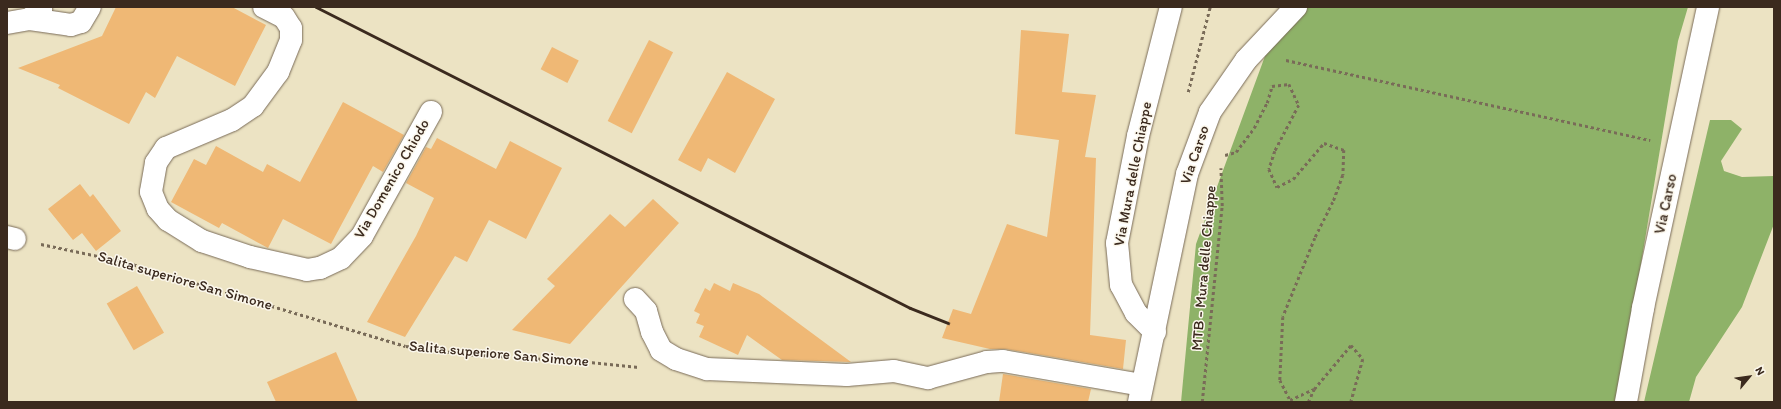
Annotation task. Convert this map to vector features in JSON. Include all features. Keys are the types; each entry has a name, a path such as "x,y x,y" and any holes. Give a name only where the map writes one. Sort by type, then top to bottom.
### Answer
{"street":[{"path":"7,23 37,13 71,25 81,22 90,7"},
{"name":"Via Domenico Chiodo","path":"264,7 284,17 291,28 291,40 278,72 253,106 232,120 166,148 156,163 151,192 158,210 168,220 202,240 250,257 307,270 320,268 341,258 362,236 431,112"},
{"name":"Via Mura delle Chiappe","path":"1155,332 1136,313 1121,285 1117,243 1138,136 1171,7"},
{"name":"Via Carso","path":"1140,394 1155,332 1168,257 1187,174 1210,112 1252,53 1296,7"},
{"name":"Via Carso","path":"1626,402 1708,7"},
{"path":"635,299 646,311 652,332 661,350 676,359 707,369 847,375 894,371 928,378 986,362 1003,361 1140,394"}],"path":[{"path":"1187,97 1210,7"},
{"path":"1252,53 1679,146"},
{"path":"1218,156 1236,152 1254,128 1267,103 1272,86 1289,84 1299,104 1275,151 1269,169 1277,187 1292,179 1324,143 1344,150 1343,175 1333,202 1315,238 1283,317 1280,380 1290,400 1314,389"},
{"name":"MTB - Mura delle Chiappe","path":"1202,402 1222,206 1220,162"},
{"name":"Salita superiore San Simone","path":"11,238 122,260 406,346 465,354 580,361 644,368"},
{"path":"1308,402 1314,389 1351,345 1363,359 1351,402"}],"green space":[{"path":"1283,7 1688,7 1678,41 1618,402 1181,402 1196,244"},
{"path":"1710,120 1731,120 1742,129 1721,161 1724,171 1742,177 1774,176 1774,224 1742,307 1696,377 1689,402 1644,402"}],"building":[{"path":"116,7 232,7 266,25 235,86 177,56 155,98 146,92 129,124 58,88 60,85 18,68 102,36"},
{"path":"1021,30 1069,34 1062,92 1096,95 1085,157 1096,158 1090,335 1126,340 1123,369 1005,349 990,349 942,338 953,309 971,314 1007,224 1047,237 1059,140 1015,134"},
{"path":"649,40 673,52 632,133 608,121"},
{"path":"552,47 579,61 567,83 541,69"},
{"path":"727,72 775,99 735,173 708,158 701,172 678,160"},
{"path":"343,102 404,135 383,172 373,166 331,244 283,219 268,248 222,223 219,228 171,202 194,159 206,165 216,146 263,172 267,164 300,182"},
{"path":"437,138 496,169 510,141 562,168 526,239 489,220 467,262 455,256 405,337 367,322 416,236 434,198 406,183 426,147 431,149"},
{"path":"80,184 90,197 93,194 121,231 96,251 82,233 73,240 48,209"},
{"path":"653,199 679,223 570,344 512,330 555,286 547,279 610,214 625,227"},
{"path":"714,283 730,291 733,283 759,294 851,362 782,360 747,335 738,355 699,337 704,326 696,323 700,314 694,311 705,288 710,291"},
{"path":"137,286 164,333 134,350 107,304"},
{"path":"336,352 358,402 276,402 267,382"},
{"path":"1003,374 1091,389 1088,402 999,402"}],"railway":[{"path":"316,7 910,308 948,323"}]}
